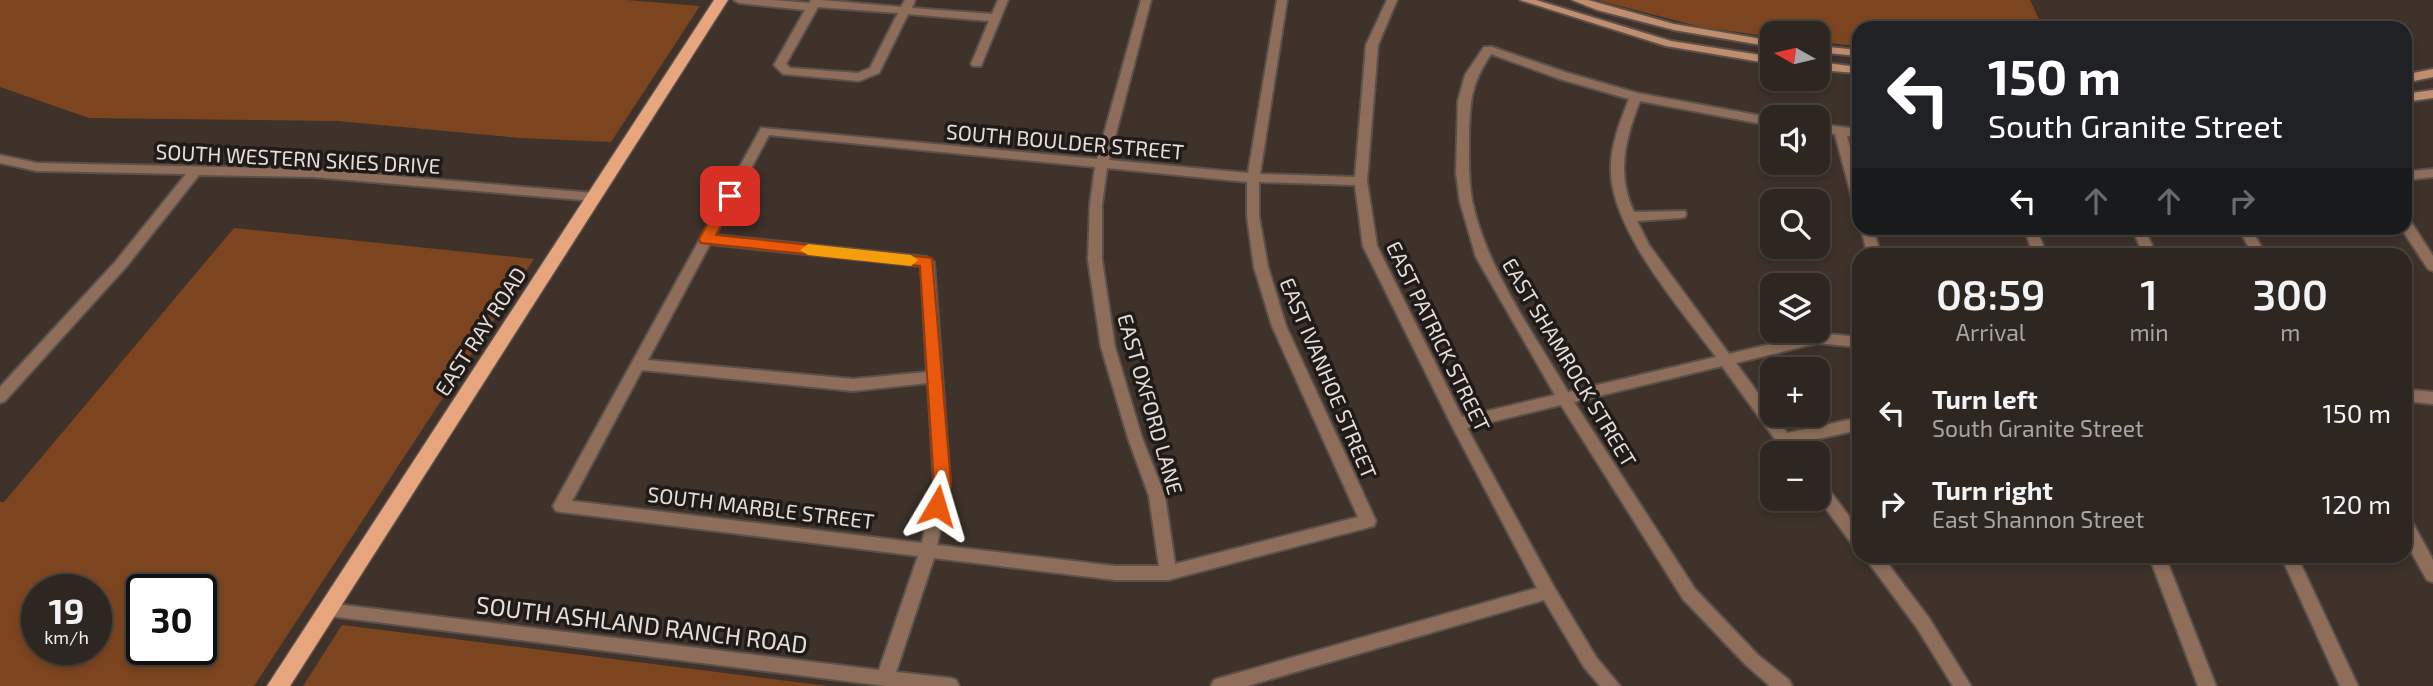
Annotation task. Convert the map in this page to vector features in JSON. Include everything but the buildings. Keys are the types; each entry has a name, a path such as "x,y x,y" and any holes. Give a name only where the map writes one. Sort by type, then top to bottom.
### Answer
{"main road":[{"name":"EAST RAY ROAD","path":"278,686 721,0"},
{"path":"1525,0 1670,44 1760,59"},
{"path":"1577,0 1682,29 1760,42"},
{"path":"1830,50 1852,52"},
{"path":"1830,67 1852,69"},
{"path":"2412,77 2433,73"},
{"path":"2412,97 2433,94"}],"street":[{"path":"739,0 907,5 996,18"},
{"path":"977,64 1003,0"},
{"name":"EAST OXFORD LANE","path":"1146,0 1102,163 1096,204 1095,261 1108,347 1135,438 1157,496 1168,573"},
{"name":"EAST IVANHOE STREET","path":"1282,0 1253,178 1253,216 1261,267 1279,326 1368,521"},
{"name":"EAST PATRICK STREET","path":"1392,0 1372,45 1361,181 1370,246 1458,424 1548,592"},
{"path":"814,3 781,62 782,68 787,71 859,77 871,74 907,5"},
{"name":"EAST SHAMROCK STREET","path":"1636,97 1564,76 1488,49 1471,75 1464,101 1462,173 1466,202 1492,278 1689,594 1752,660 1783,686"},
{"path":"1760,120 1636,97 1616,151 1616,177 1628,218 1644,247 1783,440 1852,425"},
{"path":"1830,130 1852,132"},
{"name":"SOUTH BOULDER STREET","path":"706,239 765,131 1253,178 1361,181"},
{"path":"1840,131 1852,176"},
{"name":"SOUTH WESTERN SKIES DRIVE","path":"0,159 37,167 313,173 594,197"},
{"path":"0,397 121,264 195,171"},
{"path":"2412,175 2433,173"},
{"path":"1628,218 1680,214"},
{"path":"2412,234 2433,266"},
{"path":"885,678 928,551 942,484 935,377 927,262 706,239 638,364 853,385 935,377"},
{"path":"1458,424 1817,338 1852,341"},
{"name":"SOUTH MARBLE STREET","path":"638,364 561,506 1115,573 1168,573 1368,521"},
{"path":"2412,396 2433,398"},
{"path":"1830,502 1852,531"},
{"path":"2412,537 2433,575"},
{"path":"1877,563 1923,623 1962,686"},
{"path":"2160,563 2207,686"},
{"path":"2292,563 2349,686"},
{"path":"1220,686 1548,592 1590,662 1611,686"},
{"name":"SOUTH ASHLAND RANCH ROAD","path":"327,610 950,686"}],"shaded area":[{"path":"0,0 627,0 700,6 611,142 520,138 337,121 89,118 0,87"},
{"path":"1597,0 2030,0 2040,21 1852,21 1852,45 1830,43 1830,21 1760,21 1760,35 1701,27"},
{"path":"234,228 534,259 254,686 0,686 0,502 4,502"},
{"path":"342,625 828,686 303,686"}],"slow traffic":[{"path":"808,250 911,260"}],"route":[{"path":"730,196 706,239 927,262 942,484 937,506"}]}
